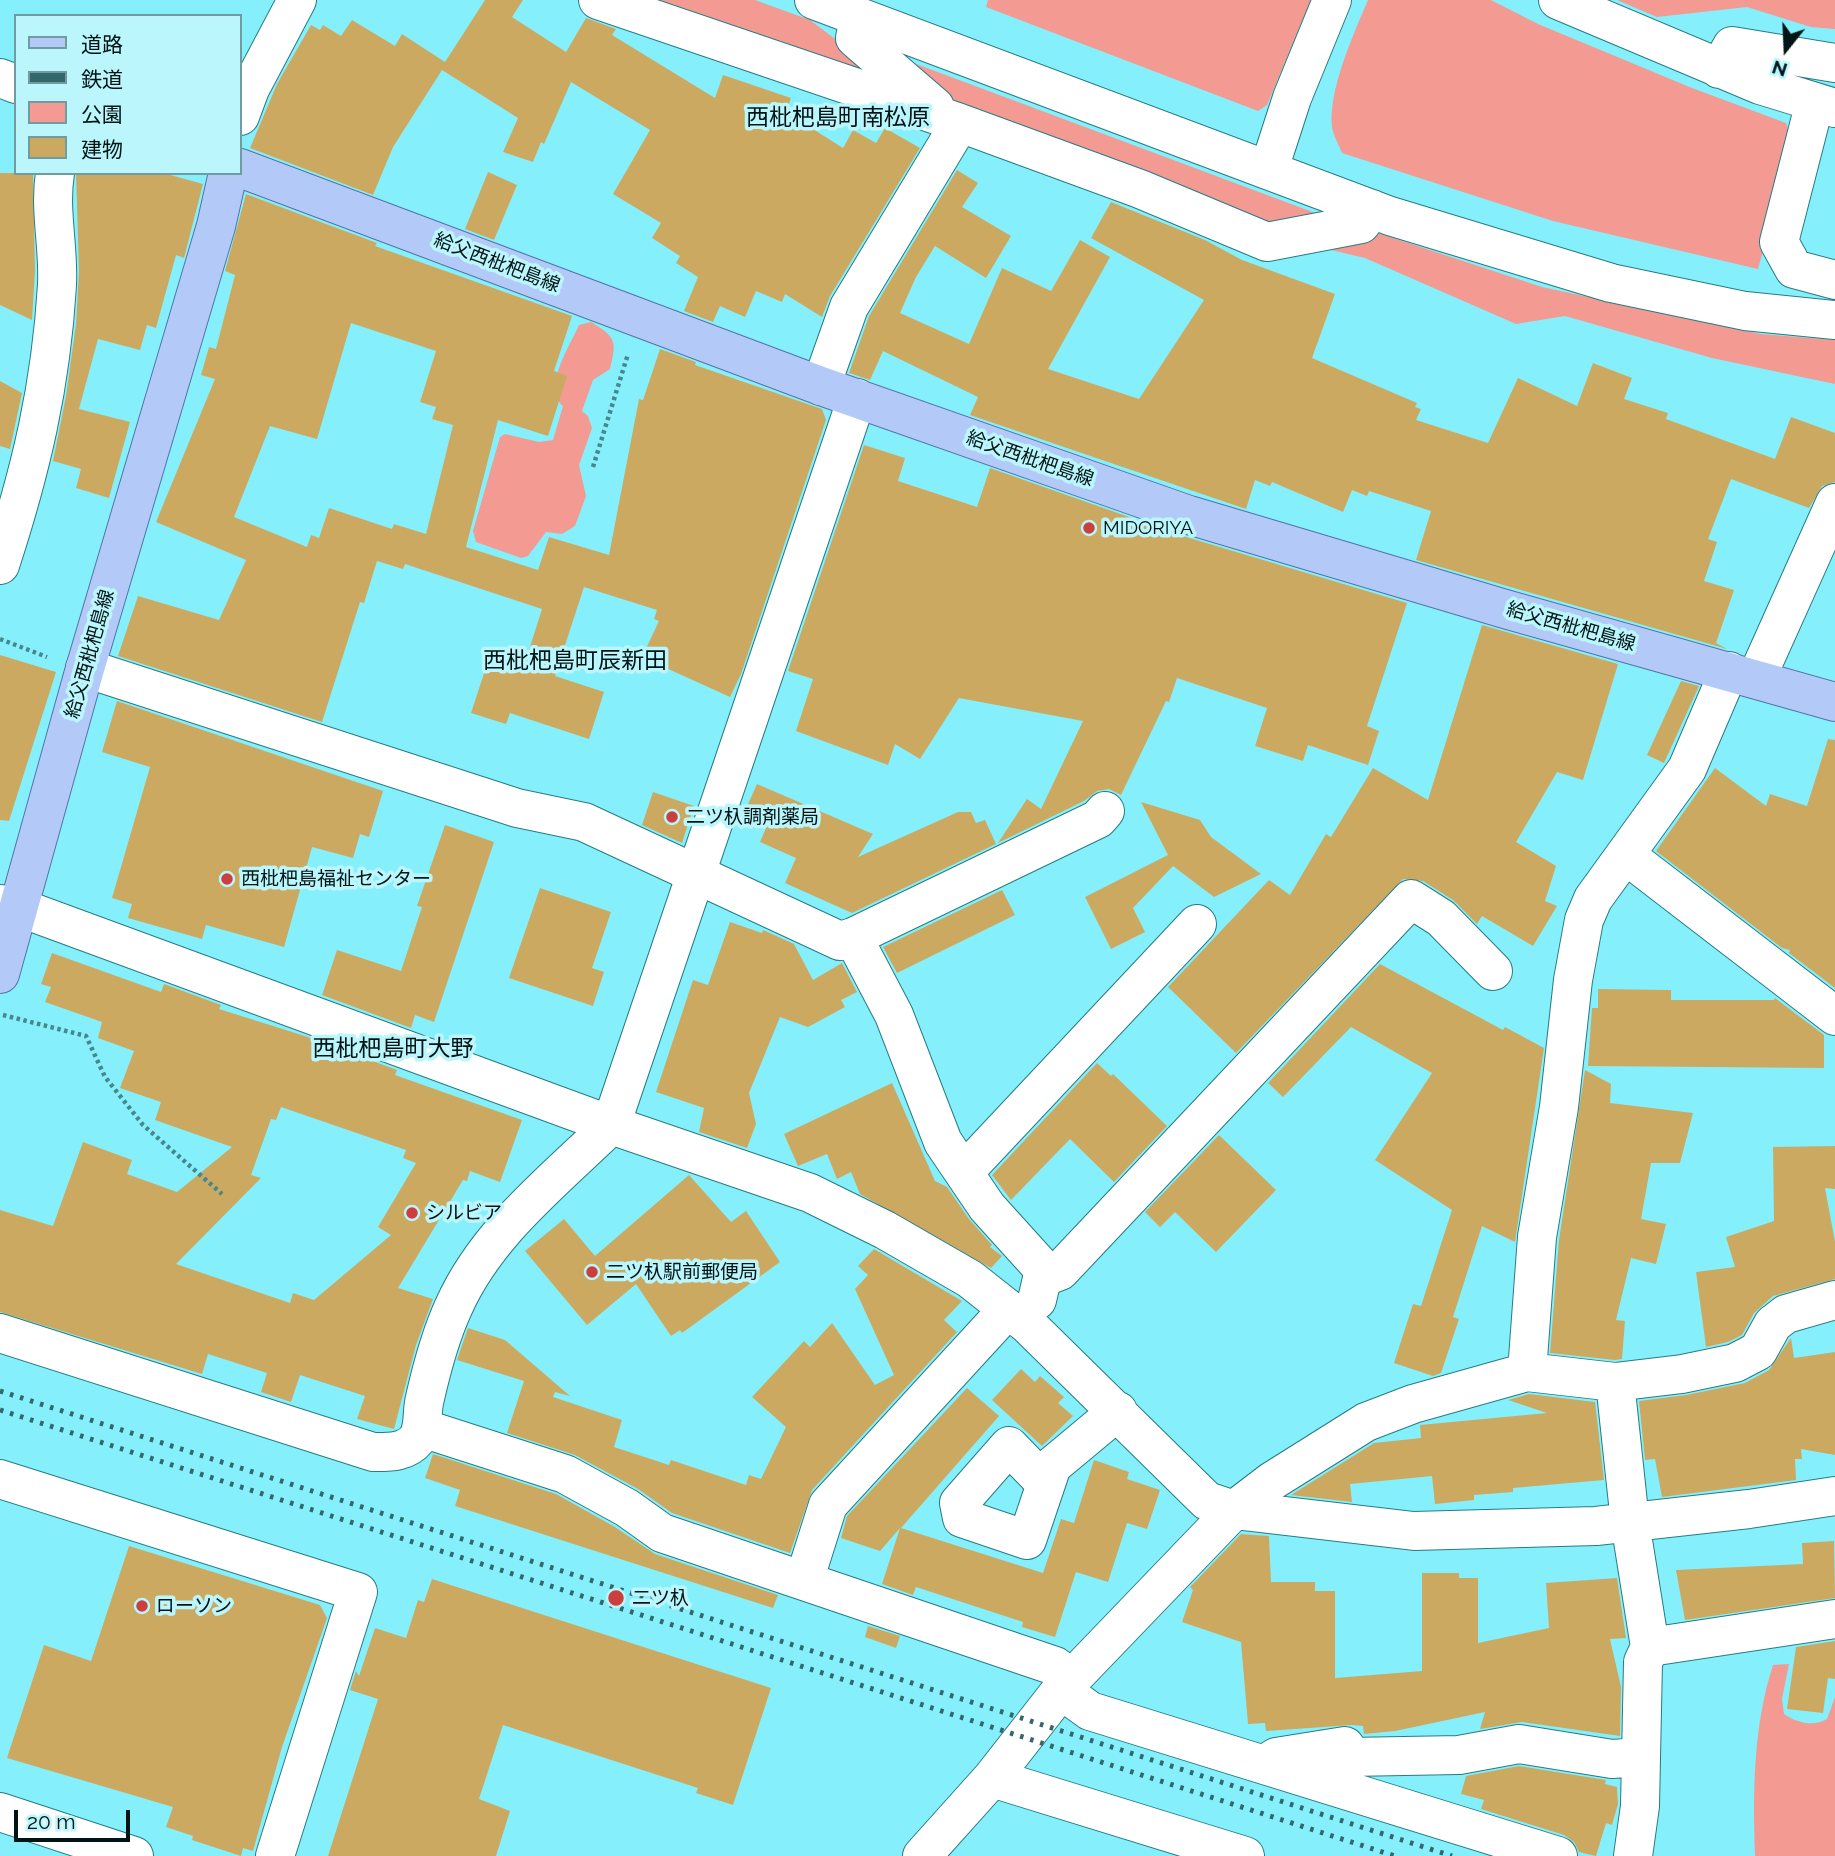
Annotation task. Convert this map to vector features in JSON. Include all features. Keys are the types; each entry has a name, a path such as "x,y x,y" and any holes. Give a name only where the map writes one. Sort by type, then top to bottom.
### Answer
{"main road":[{"name":"給父西枇杷島線","path":"242,169 821,386 1189,515 1505,609 1835,702"},
{"name":"給父西枇杷島線","path":"0,974 9,906 85,670 212,240 228,175"}],"street":[{"path":"814,0 1372,209 1611,283 1745,311 1835,320"},
{"path":"1269,169 1292,98 1332,0"},
{"path":"1558,0 1719,69 1825,105 1779,242 1794,270 1835,280"},
{"path":"242,111 287,3"},
{"path":"612,3 1140,189 1267,242 1361,224 1372,209"},
{"path":"859,17 855,38 947,119"},
{"path":"1719,69 1731,46 1835,63"},
{"path":"821,386 849,307 947,119"},
{"path":"0,565 23,499 44,407 57,282 52,191 55,175"},
{"path":"0,1333 373,1452 397,1452 416,1441 422,1428 424,1401 439,1346 453,1306 472,1272 523,1210 611,1125 857,398"},
{"path":"1527,1371 1537,1237 1559,1107 1573,980 1584,920 1593,899 1627,856 1687,769 1742,675 1835,503"},
{"path":"85,670 517,808 584,821 697,877 841,941 1098,820 1105,811"},
{"path":"1627,856 1835,1016"},
{"path":"1044,1277 1060,1270 1410,899 1441,918 1493,971"},
{"path":"9,906 611,1125 810,1193 885,1230 970,1279 1017,1317 1207,1501 1234,1510 1414,1531 1596,1526 1749,1509 1835,1496"},
{"path":"964,1172 1197,924"},
{"path":"803,1581 828,1505 1017,1317 1043,1287 1044,1277 1044,1270 987,1207 943,1142 894,1015 853,937"},
{"path":"922,1856 992,1778 1066,1684 1234,1510 1272,1482 1366,1422 1413,1404 1527,1371 1615,1382 1682,1374 1735,1363 1758,1351 1773,1324 1786,1314 1835,1300"},
{"path":"1615,1382 1630,1522 1650,1647 1643,1662 1640,1806 1633,1856"},
{"path":"1046,1484 1052,1466 1118,1412"},
{"path":"422,1428 565,1474 627,1508 662,1533 1055,1666 1066,1684 1090,1711 1558,1856"},
{"path":"0,1479 358,1592 275,1856"},
{"path":"1650,1647 1835,1619"},
{"path":"1265,1764 1276,1757 1345,1746 1349,1757 1459,1755 1519,1744 1612,1759 1642,1757"},
{"path":"992,1778 1245,1856"},
{"path":"0,1812 37,1841 134,1856"}],"path":[{"path":"593,467 639,316"},
{"path":"0,639 85,670"},
{"path":"0,1014 86,1036 105,1077 143,1125 222,1194"}],"green space":[{"path":"632,0 755,0 810,20 908,94"},
{"path":"988,0 1311,0 1267,105 1258,111 986,7"},
{"path":"1368,0 1491,0 1538,24 1692,88 1786,123 1793,142 1758,269 1553,221 1342,153 1332,127 1334,96 1343,62"},
{"path":"1617,0 1835,0 1835,29 1811,27 1747,7 1657,17"},
{"path":"876,49 1334,220 1265,233 951,115"},
{"path":"1378,233 1542,287 1761,334 1835,340 1835,384 1712,358 1565,316 1516,324 1365,258 1310,245"},
{"path":"591,322 610,336 614,352 610,369 593,380 582,411 588,416 592,428 579,465 586,496 575,526 562,534 546,532 528,556 521,558 476,542 473,531 500,437 505,434 539,442 553,440 563,406 557,398 556,378 579,325"},
{"path":"1789,1664 1782,1699 1784,1714 1794,1720 1817,1723 1827,1719 1835,1697 1835,1856 1755,1856 1755,1783 1761,1712 1773,1665"}],"building":[{"path":"485,0 523,0 512,17 566,52 586,18 616,29 612,35 715,98 723,75 791,98 786,112 843,148 853,130 876,143 885,128 920,148 830,296 822,317 785,294 782,302 756,291 745,317 720,306 713,322 684,311 698,277 676,263 680,256 652,238 661,223 613,194 650,130 571,82 544,144 541,142 533,162 503,152 518,118 442,70 393,147 373,195 250,148 277,84 311,25 320,30 323,25 341,36 352,20 395,46 402,34 445,62"},
{"path":"957,170 978,183 962,207 1011,236 986,278 935,246 916,277 900,313 969,344 1002,268 1051,291 1080,240 1110,257 1048,369 1139,399 1204,300 1091,238 1111,202 1205,240 1242,260 1335,294 1312,358 1417,403 1415,407 1421,409 1416,420 1488,443 1518,378 1577,406 1593,363 1632,378 1624,399 1668,413 1666,419 1775,459 1791,417 1835,433 1835,482 1822,486 1809,508 1731,479 1708,539 1717,542 1704,581 1734,590 1716,643 1727,649 1416,560 1431,511 1369,491 1367,496 1352,490 1343,512 1272,482 1270,486 1255,480 1246,509 970,415 978,397 883,351 870,380 849,373 869,316"},
{"path":"488,172 517,185 494,240 465,229"},
{"path":"0,173 33,175 35,271 32,320 0,305"},
{"path":"76,175 170,175 203,184 184,258 176,255 156,328 147,325 140,350 98,339 79,409 130,422 109,498 76,488 81,469 53,461 76,324 79,271"},
{"path":"246,194 377,243 375,246 572,316 554,371 567,376 548,436 498,420 466,547 538,570 549,537 609,555 639,399 643,400 660,349 696,362 695,365 822,409 826,420 741,674 730,697 642,657 659,621 654,619 657,610 584,587 555,676 604,692 589,739 510,713 506,724 471,713 489,658 523,669 542,609 405,564 403,569 377,561 364,603 360,602 322,722 118,656 138,596 219,620 246,560 156,522 215,379 201,375 209,347 216,349 235,275 225,271","holes":["351,323 436,351 420,402 436,407 432,419 453,425 426,534 394,524 392,529 329,508 319,538 311,535 307,547 234,517 270,426 317,439"]},
{"path":"0,381 22,393 10,449 0,446"},
{"path":"864,445 905,458 898,481 977,507 990,468 1183,536 1407,603 1367,726 1379,731 1368,765 1308,745 1303,761 1255,746 1267,708 1177,678 1169,702 1166,701 1121,795 1109,789 1097,791 1084,801 998,843 1027,799 1041,809 1083,721 959,698 920,759 895,744 888,765 796,731 813,679 788,671"},
{"path":"1482,625 1618,664 1583,780 1557,772 1516,842 1556,866 1545,901 1557,906 1533,946 1482,916 1477,924 1453,900 1423,881 1403,879 1236,1053 1168,987 1269,880 1290,895 1326,834 1331,837 1373,768 1428,800"},
{"path":"0,655 56,672 9,821 0,820"},
{"path":"1681,681 1699,686 1664,763 1647,755"},
{"path":"117,701 383,791 369,837 360,834 353,858 312,847 284,947 206,925 202,939 128,918 132,904 112,898 150,767 102,752"},
{"path":"1828,739 1835,740 1835,988 1789,953 1790,950 1782,948 1656,851 1715,768 1766,806 1770,794 1807,806"},
{"path":"757,784 873,834 858,857 958,812 971,812 976,823 985,820 996,844 852,913 785,883 796,858 760,842 769,821 745,811"},
{"path":"653,792 694,806 682,843 642,825"},
{"path":"1141,802 1200,820 1211,837 1261,874 1214,897 1173,866 1133,908 1145,932 1111,949 1085,897 1168,855"},
{"path":"445,825 494,842 434,1022 415,1015 411,1028 322,995 337,950 401,971 422,907 417,906"},
{"path":"540,888 611,912 592,968 604,972 593,1006 509,978"},
{"path":"1002,890 1015,915 897,973 883,947"},
{"path":"730,922 762,933 763,930 794,944 813,980 842,963 857,992 841,1000 845,1007 808,1027 780,1017 749,1093 756,1124 747,1148 699,1132 704,1108 656,1092 693,980 708,985"},
{"path":"52,953 161,992 164,984 221,1005 219,1009 308,1037 397,1070 395,1075 522,1120 500,1182 470,1171 467,1181 463,1180 398,1288 433,1299 416,1345 394,1429 357,1419 365,1396 300,1375 291,1402 261,1392 267,1373 208,1354 202,1374 0,1312 0,1210 53,1226 83,1142 132,1160 127,1174 177,1192 232,1147 155,1120 161,1102 120,1088 134,1051 98,1038 102,1022 45,1002 51,987 41,984","holes":["281,1107 406,1150 403,1158 416,1163 378,1227 391,1235 314,1300 293,1293 290,1303 176,1264 261,1178 251,1175 271,1119 276,1120"]},
{"path":"1380,964 1503,1030 1505,1027 1544,1048 1515,1242 1482,1226 1453,1317 1459,1319 1441,1373 1433,1376 1394,1363 1413,1304 1421,1306 1452,1210 1375,1160 1432,1073 1351,1027 1283,1097 1268,1083"},
{"path":"1598,989 1671,990 1671,1000 1775,998 1824,1035 1824,1068 1588,1066 1592,1008 1598,1008"},
{"path":"1097,1063 1111,1076 1113,1074 1167,1126 1114,1182 1070,1139 1011,1200 992,1175"},
{"path":"1585,1070 1611,1084 1610,1103 1693,1113 1680,1163 1651,1163 1641,1219 1666,1224 1656,1264 1631,1258 1616,1320 1625,1321 1622,1359 1615,1360 1550,1353 1559,1240"},
{"path":"892,1083 935,1181 947,1187 969,1219 992,1245 990,1247 1002,1256 991,1268 860,1194 851,1172 837,1179 827,1154 798,1166 784,1134"},
{"path":"1219,1135 1276,1190 1216,1252 1175,1212 1160,1227 1145,1212"},
{"path":"1835,1146 1835,1189 1825,1188 1835,1242 1835,1279 1773,1296 1754,1313 1742,1335 1728,1342 1706,1347 1696,1272 1735,1267 1726,1237 1774,1221 1773,1147"},
{"path":"689,1175 731,1222 746,1211 780,1262 682,1333 680,1330 671,1336 636,1284 587,1325 525,1251 564,1219 595,1256"},
{"path":"874,1249 962,1301 944,1320 957,1332 812,1490 790,1553 672,1513 638,1489 575,1455 507,1433 524,1381 457,1360 468,1328 505,1340 570,1396 555,1392 553,1397 622,1420 614,1447 669,1465 671,1460 746,1485 749,1475 761,1479 786,1427 752,1397 804,1341 810,1347 832,1323 875,1385 894,1375 855,1289 868,1275 858,1266"},
{"path":"1791,1338 1794,1358 1835,1352 1835,1455 1801,1449 1802,1459 1795,1459 1796,1480 1662,1497 1655,1459 1645,1460 1639,1401 1745,1383 1769,1370"},
{"path":"1021,1369 1035,1382 1040,1376 1064,1397 1058,1403 1073,1416 1042,1446 992,1400"},
{"path":"967,1388 999,1416 901,1528 1043,1573 1061,1519 1074,1523 1094,1460 1129,1472 1127,1479 1160,1490 1147,1529 1127,1523 1108,1582 1076,1572 1055,1637 1022,1627 1023,1622 916,1587 913,1595 882,1584 900,1528 880,1551 841,1538 847,1516"},
{"path":"1529,1394 1595,1402 1604,1480 1513,1488 1513,1492 1474,1495 1474,1500 1435,1504 1432,1476 1350,1484 1352,1502 1291,1495 1374,1443 1421,1438 1420,1425 1547,1413 1508,1400"},
{"path":"433,1454 556,1494 615,1527 655,1554 778,1595 773,1608 455,1506 460,1490 425,1478"},
{"path":"1241,1534 1269,1536 1271,1582 1315,1582 1315,1591 1335,1591 1335,1678 1422,1671 1422,1573 1459,1573 1459,1578 1478,1578 1478,1643 1549,1628 1546,1583 1617,1578 1626,1638 1610,1639 1621,1687 1620,1736 1522,1722 1480,1729 1485,1712 1395,1731 1364,1734 1363,1726 1352,1725 1266,1731 1265,1723 1248,1724 1241,1642 1182,1622 1193,1590 1190,1587"},
{"path":"1834,1541 1835,1598 1685,1620 1676,1570 1803,1564 1802,1543"},
{"path":"129,1546 320,1605 327,1618 282,1747 253,1851 243,1848 241,1856 192,1840 193,1836 166,1827 173,1807 7,1758 44,1645 91,1661"},
{"path":"432,1579 771,1688 733,1805 696,1793 698,1788 503,1725 479,1799 510,1811 496,1856 328,1856 378,1699 350,1690 356,1671 359,1676 375,1628 406,1638 418,1600 424,1602"},
{"path":"868,1626 900,1636 896,1648 865,1637"},
{"path":"1835,1641 1835,1679 1828,1678 1823,1713 1787,1709 1796,1647"},
{"path":"1519,1766 1606,1780 1605,1784 1617,1787 1618,1804 1612,1825 1606,1823 1596,1856 1579,1852 1574,1842 1564,1835 1481,1809 1484,1800 1461,1794 1466,1776"}],"railway":[{"path":"0,1391 1452,1856"},
{"path":"0,1410 1395,1856"}],"place":[{"name":"MIDORIYA","path":"1089,528"},
{"name":"二ツ杁調剤薬局","path":"672,817"},
{"name":"西枇杷島福祉センター","path":"227,879"},
{"name":"シルビア","path":"412,1213"},
{"name":"二ツ杁駅前郵便局","path":"592,1272"},
{"name":"二ツ杁","path":"616,1598"},
{"name":"ローソン","path":"142,1606"}],"district":[{"name":"西枇杷島町南松原","path":"838,118"},
{"name":"西枇杷島町辰新田","path":"575,661"},
{"name":"西枇杷島町大野","path":"393,1049"}]}
